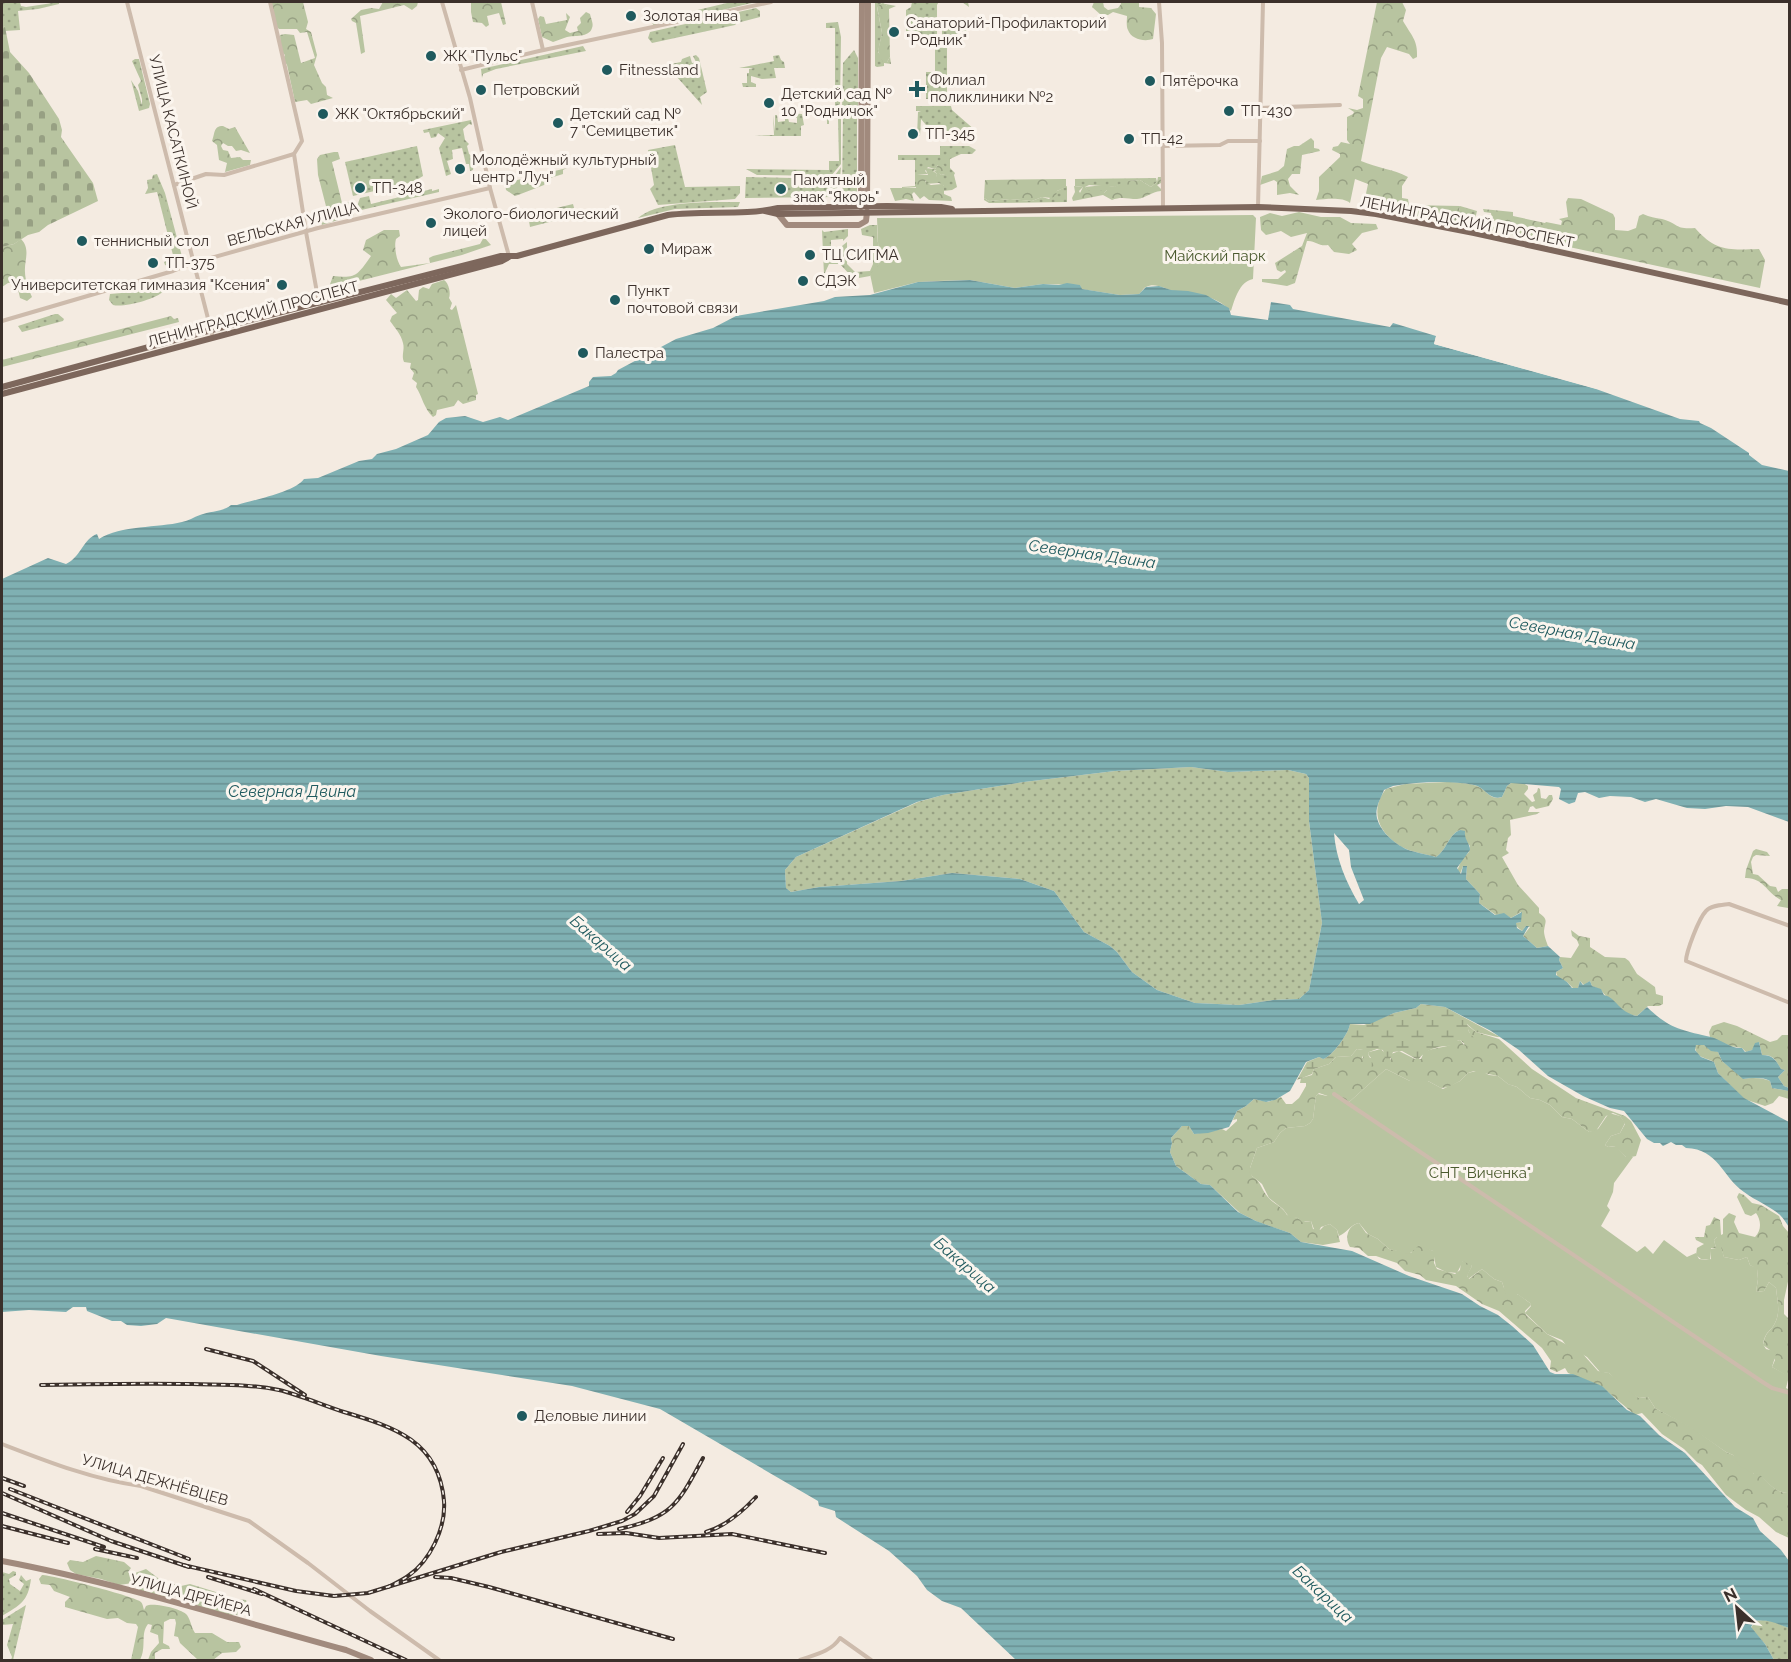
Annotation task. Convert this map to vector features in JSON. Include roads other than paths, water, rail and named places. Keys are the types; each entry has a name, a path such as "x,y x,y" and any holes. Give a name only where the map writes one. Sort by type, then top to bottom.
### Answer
{"main road":[{"path":"778,214 788,225 859,225 866,221 862,2"},
{"path":"864,210 868,2"},
{"name":"ЛЕНИНГРАДСКИЙ ПРОСПЕКТ","path":"765,211 778,214 941,207 956,210 1258,207 1376,214 1536,246 1790,303"},
{"name":"ЛЕНИНГРАДСКИЙ ПРОСПЕКТ","path":"2,387 320,305 502,261 509,257 668,215 765,211 778,208 864,210"},
{"name":"ЛЕНИНГРАДСКИЙ ПРОСПЕКТ","path":"2,394 212,334"},
{"name":"УЛИЦА ДРЕЙЕРА","path":"2,1561 40,1568 146,1595 346,1650 371,1660"}],"street":[{"name":"УЛИЦА КАСАТКИНОЙ","path":"127,2 212,334"},
{"path":"270,2 302,141 294,154 320,305"},
{"path":"442,2 472,106 490,188 509,257"},
{"path":"532,2 543,50"},
{"path":"461,70 543,50 771,2"},
{"path":"1159,2 1162,43 1163,208"},
{"path":"1258,207 1263,2"},
{"path":"1260,108 1340,105"},
{"path":"1163,146 1220,145 1228,141 1260,141"},
{"path":"173,185 206,174 224,175 294,154"},
{"name":"ВЕЛЬСКАЯ УЛИЦА","path":"2,321 173,271 193,263 306,232 490,188"},
{"path":"1790,927 1729,904 1718,905 1706,911 1688,948 1686,961 1790,1003"},
{"path":"1334,1094 1761,1381 1772,1388 1790,1393"},
{"name":"УЛИЦА ДЕЖНЁВЦЕВ","path":"2,1444 86,1473 124,1484 141,1486 249,1521 439,1660"},
{"path":"800,1660 829,1649 836,1645 840,1638 872,1660"}],"water":[{"path":"970,280 1015,288 1067,283 1080,285 1082,289 1120,295 1139,294 1146,287 1159,286 1206,295 1229,308 1231,315 1268,320 1271,302 1290,305 1293,309 1390,327 1393,323 1436,336 1434,344 1596,389 1680,419 1699,421 1749,453 1762,465 1789,471 1789,822 1748,807 1687,808 1656,799 1645,802 1631,797 1599,798 1585,792 1578,793 1575,802 1569,804 1559,799 1561,789 1559,787 1511,783 1502,797 1498,798 1478,786 1464,783 1434,782 1393,786 1384,790 1376,814 1380,826 1399,845 1411,851 1436,857 1456,832 1465,831 1470,850 1457,868 1461,874 1463,866 1467,866 1466,879 1480,894 1479,903 1495,915 1504,913 1511,918 1522,912 1521,922 1516,923 1517,928 1522,931 1529,926 1523,936 1537,948 1548,946 1560,957 1563,968 1556,972 1556,975 1572,988 1578,988 1580,981 1583,985 1590,981 1592,986 1601,989 1604,995 1631,1014 1637,1016 1647,1007 1676,1028 1715,1038 1734,1047 1742,1048 1745,1052 1752,1050 1755,1043 1759,1042 1762,1055 1772,1057 1781,1069 1785,1070 1778,1077 1784,1086 1789,1088 1789,1091 1772,1088 1770,1081 1764,1079 1743,1079 1722,1061 1718,1052 1711,1051 1704,1045 1696,1045 1695,1050 1701,1057 1714,1062 1718,1073 1744,1098 1789,1122 1789,1227 1776,1212 1737,1186 1706,1153 1671,1142 1663,1146 1660,1143 1654,1143 1647,1139 1624,1111 1610,1108 1583,1096 1548,1076 1519,1050 1491,1031 1445,1007 1421,1004 1416,1008 1394,1013 1370,1024 1350,1024 1343,1039 1331,1054 1323,1059 1319,1057 1306,1062 1290,1091 1275,1100 1266,1102 1254,1099 1237,1111 1229,1127 1194,1134 1189,1126 1182,1126 1171,1138 1170,1152 1176,1166 1201,1184 1210,1185 1238,1212 1256,1221 1290,1233 1301,1242 1352,1251 1409,1276 1462,1294 1498,1315 1533,1345 1550,1372 1573,1374 1602,1386 1627,1410 1640,1416 1659,1435 1685,1453 1735,1507 1753,1518 1760,1531 1781,1550 1789,1561 1789,1628 1765,1621 1755,1621 1751,1627 1774,1660 1016,1660 961,1608 942,1601 927,1590 917,1576 889,1551 836,1517 835,1511 819,1506 818,1501 660,1409 572,1386 381,1356 166,1318 157,1324 141,1326 112,1321 87,1311 86,1307 73,1307 66,1312 29,1310 2,1312 2,579 48,558 66,564 75,557 92,536 97,534 99,539 118,531 172,524 231,505 283,492 304,479 318,478 359,461 372,459 377,454 396,449 428,435 439,422 446,418 465,416 483,422 500,417 508,420 589,386 593,377 611,376 676,339 713,328 736,316 824,301 835,297 870,295 918,282","holes":["1191,767 1228,772 1288,770 1306,774 1309,778 1309,821 1322,923 1309,990 1299,999 1239,1005 1195,1003 1157,990 1132,972 1110,946 1084,932 1054,891 1020,879 952,873 901,881 819,887 791,892 786,888 785,870 796,857 917,802 943,795 1024,782 1115,771","1334,833 1349,850 1351,867 1364,900 1359,904 1342,870"]}],"railway":[{"path":"206,1349 253,1361 305,1395"},
{"path":"41,1385 173,1384 268,1388 295,1395 396,1431 423,1450 433,1464 440,1481 444,1511 439,1533 430,1553 416,1570 388,1587"},
{"path":"183,1565 296,1591 334,1596 368,1593 501,1552 622,1521 635,1514 654,1496 683,1444"},
{"path":"627,1512 640,1496 663,1458"},
{"path":"619,1529 651,1519 672,1506 680,1498 703,1458"},
{"path":"2,1478 24,1486"},
{"path":"10,1489 189,1559"},
{"path":"2,1493 111,1541 189,1567"},
{"path":"706,1532 733,1518 756,1497"},
{"path":"2,1513 104,1547"},
{"path":"2,1526 68,1543"},
{"path":"598,1534 626,1533 659,1538 732,1534 825,1553"},
{"path":"95,1549 137,1558"},
{"path":"208,1577 262,1594"},
{"path":"435,1577 451,1578 489,1587 673,1639"},
{"path":"254,1589 406,1660"}],"place":[{"name":"Золотая нива","path":"631,16"},
{"name":"Санаторий-Профилакторий \"Родник\"","path":"894,32"},
{"name":"ЖК \"Пульс\"","path":"431,56"},
{"name":"Fitnessland","path":"607,70"},
{"name":"Пятёрочка","path":"1150,81"},
{"name":"Филиал поликлиники №2","path":"917,89"},
{"name":"Петровский","path":"481,90"},
{"name":"Детский сад № 10 \"Родничок\"","path":"769,103"},
{"name":"ТП-430","path":"1229,111"},
{"name":"ЖК \"Октябрьский\"","path":"323,114"},
{"name":"Детский сад № 7 \"Семицветик\"","path":"558,123"},
{"name":"ТП-345","path":"913,134"},
{"name":"ТП-42","path":"1129,139"},
{"name":"Молодёжный культурный центр \"Луч\"","path":"460,169"},
{"name":"ТП-348","path":"360,188"},
{"name":"Памятный знак \"Якорь\"","path":"781,189"},
{"name":"Эколого-биологический лицей","path":"431,223"},
{"name":"теннисный стол","path":"82,241"},
{"name":"Мираж","path":"649,249"},
{"name":"ТЦ СИГМА","path":"810,255"},
{"name":"ТП-375","path":"153,263"},
{"name":"СДЭК","path":"803,281"},
{"name":"Университетская гимназия \"Ксения\"","path":"282,285"},
{"name":"Пункт почтовой связи","path":"615,300"},
{"name":"Палестра","path":"583,353"},
{"name":"Деловые линии","path":"522,1416"}],"park label":[{"name":"Майский парк","path":"1215,256"},
{"name":"СНТ \"Виченка\"","path":"1480,1173"}],"water label":[{"name":"Северная Двина","path":"1092,554"},
{"name":"Северная Двина","path":"1572,633"},
{"name":"Северная Двина","path":"292,791"},
{"name":"Бакарица","path":"601,943"},
{"name":"Бакарица","path":"965,1265"},
{"name":"Бакарица","path":"1323,1594"}]}
